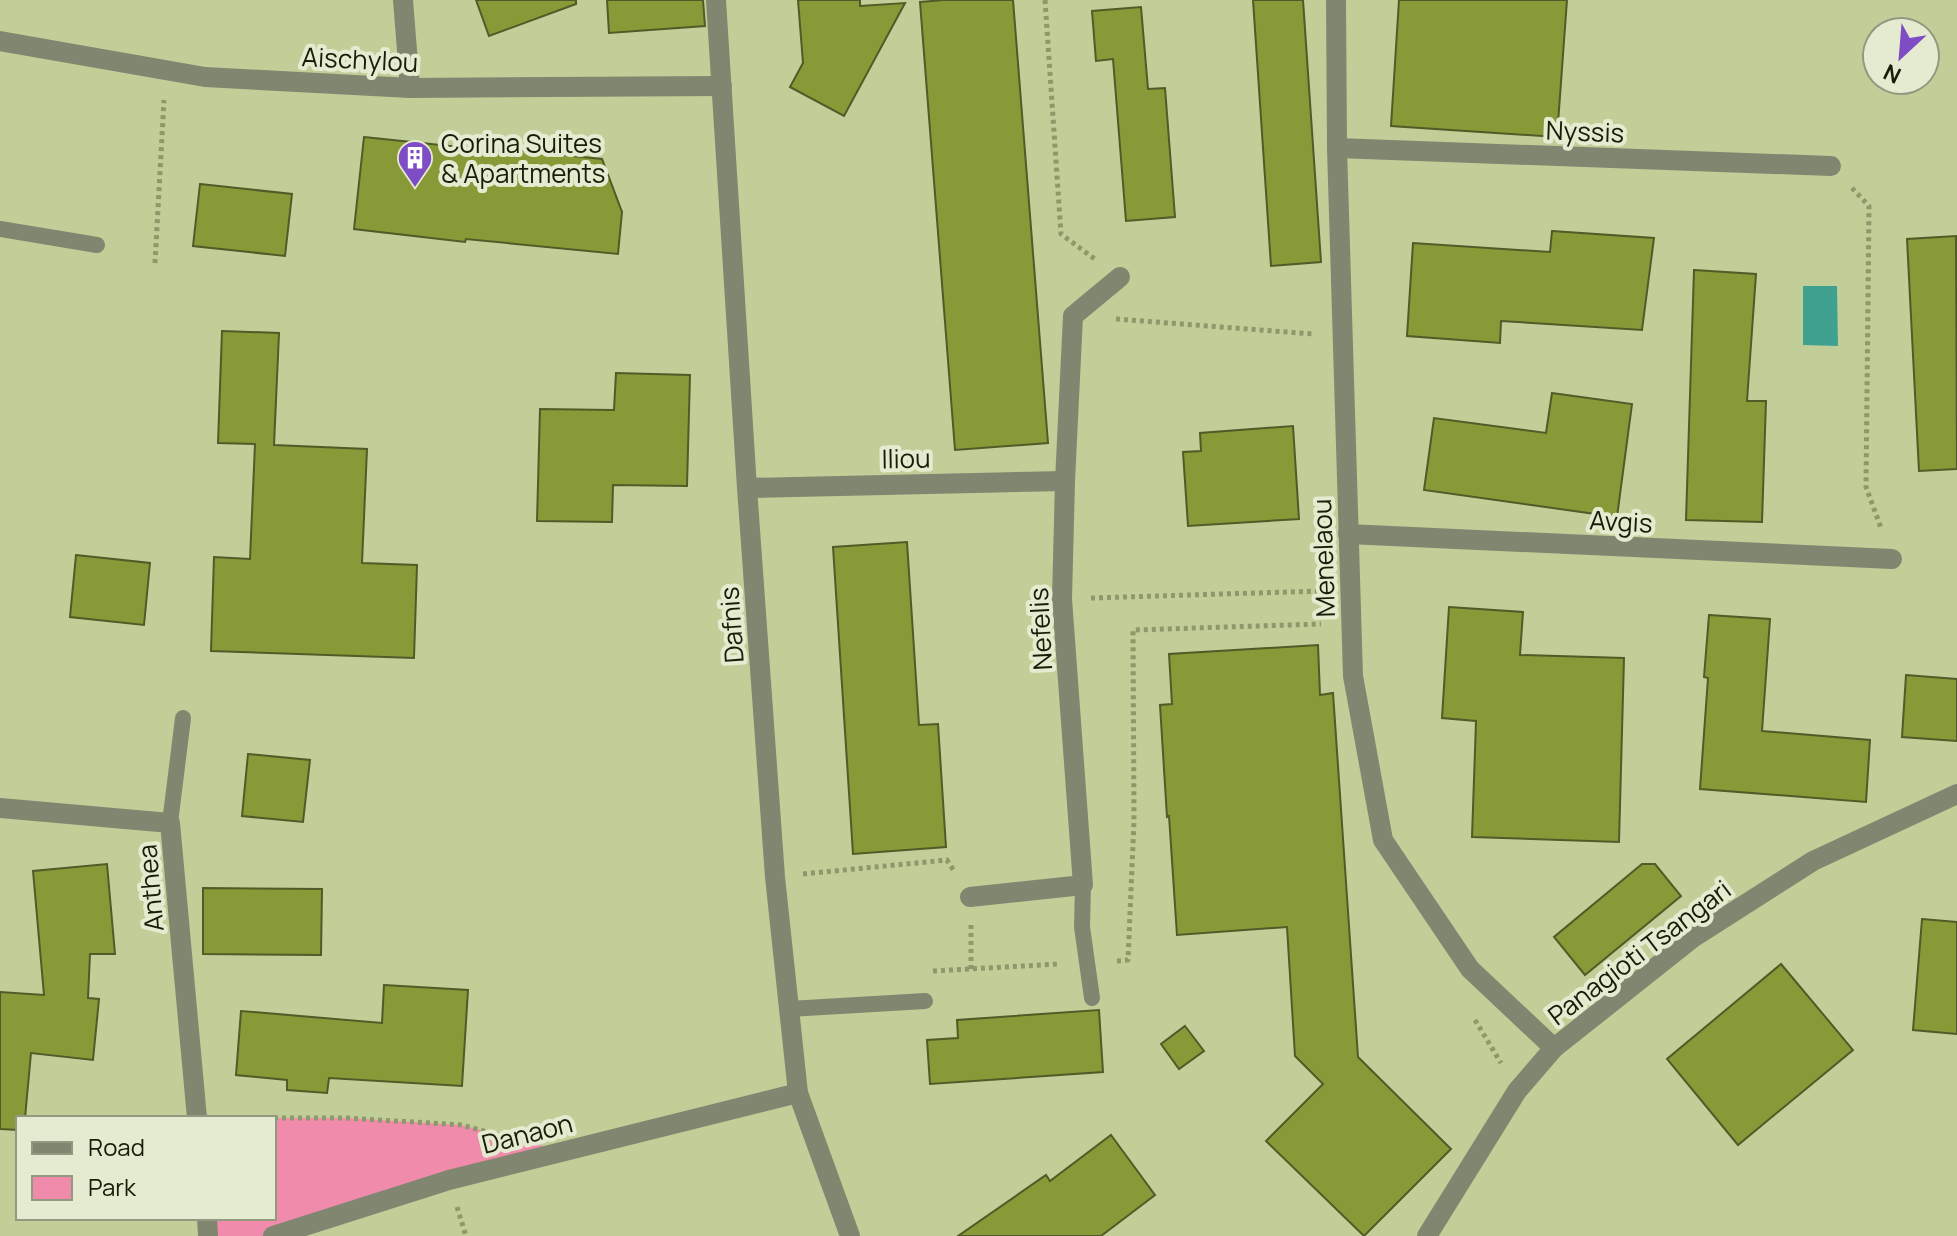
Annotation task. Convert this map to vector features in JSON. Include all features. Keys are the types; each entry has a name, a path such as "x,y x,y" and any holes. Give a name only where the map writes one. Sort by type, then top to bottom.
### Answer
{"street":[{"path":"403,0 410,88"},
{"name":"Dafnis","path":"716,0 775,877 798,1093 850,1236"},
{"name":"Menelaou","path":"1336,0 1337,148 1353,676 1383,840 1470,969 1554,1048"},
{"name":"Aischylou","path":"0,41 205,77 410,88 722,86"},
{"name":"Nyssis","path":"1337,148 1831,166"},
{"path":"1073,316 1120,277"},
{"name":"Nefelis","path":"1073,316 1062,599 1083,885"},
{"name":"Iliou","path":"747,488 1065,481"},
{"name":"Avgis","path":"1348,534 1892,559"},
{"name":"Panagioti Tsangari","path":"1427,1236 1517,1091 1554,1048 1694,937 1813,861 1957,794"},
{"name":"Anthea","path":"0,808 170,823 197,1116"},
{"path":"970,897 1083,885"},
{"name":"Danaon","path":"273,1236 449,1180 798,1093"}],"lane":[{"path":"0,229 97,245"},
{"path":"170,823 183,718"},
{"path":"1083,885 1082,927 1092,998"},
{"path":"789,1009 925,1001"}],"path":[{"path":"1045,0 1061,234 1120,277"},
{"path":"155,263 165,71"},
{"path":"1831,166 1869,206 1866,487 1892,559"},
{"path":"1073,316 1342,336"},
{"path":"1062,599 1350,591"},
{"path":"925,972 1128,960 1134,821 1133,630 1326,624"},
{"path":"775,877 947,860 970,897 971,969"},
{"path":"1470,1012 1517,1091"},
{"path":"276,1118 347,1118 461,1125 504,1136"}],"green space":[{"path":"276,1118 347,1118 461,1125 562,1151 273,1236 208,1236 207,1220 276,1220"}],"water":[{"path":"1803,286 1837,286 1838,346 1803,345"}],"building":[{"path":"476,0 576,0 576,4 489,36"},
{"path":"607,0 703,0 705,26 609,33"},
{"path":"798,0 860,0 860,6 905,3 844,116 790,87 803,63"},
{"path":"1013,0 1048,443 955,450 920,2"},
{"path":"1253,0 1303,0 1321,262 1271,266"},
{"path":"1399,0 1567,0 1557,137 1391,126"},
{"path":"1141,7 1148,89 1165,88 1175,217 1126,221 1113,59 1096,61 1092,11"},
{"path":"364,137 602,159 622,212 618,254 466,239 465,242 354,229"},
{"path":"200,184 292,194 285,256 193,246"},
{"path":"1552,231 1654,238 1642,330 1501,321 1500,343 1407,336 1413,243 1550,252"},
{"path":"1956,236 1957,469 1919,471 1907,239"},
{"path":"1694,270 1756,274 1747,401 1766,401 1762,522 1686,520"},
{"path":"222,331 279,333 274,445 367,449 362,563 417,565 414,658 211,651 214,557 250,559 255,444 218,443"},
{"path":"616,373 690,375 687,486 613,485 612,522 537,521 540,409 614,410"},
{"path":"1552,393 1632,404 1617,517 1424,490 1434,418 1546,433"},
{"path":"1293,426 1299,519 1188,526 1183,452 1201,451 1200,433"},
{"path":"907,542 919,725 938,724 946,847 853,854 833,547"},
{"path":"76,555 150,563 144,625 70,617"},
{"path":"1449,607 1523,612 1520,655 1624,658 1619,842 1472,837 1476,721 1442,718"},
{"path":"1709,615 1770,619 1762,731 1870,740 1866,802 1700,789"},
{"path":"1318,645 1320,695 1333,693 1358,1057 1451,1149 1364,1236 1266,1141 1323,1084 1295,1056 1287,927 1177,935 1167,817 1160,705 1172,704 1169,654"},
{"path":"1906,675 1957,679 1957,741 1902,737"},
{"path":"248,754 310,760 303,822 242,816"},
{"path":"107,864 115,954 90,954 88,998 99,999 93,1060 31,1053 25,1116 16,1116 16,1130 0,1129 0,992 44,995 33,871"},
{"path":"1642,864 1655,864 1681,896 1585,975 1554,937"},
{"path":"203,888 322,889 321,955 203,954"},
{"path":"1922,919 1957,922 1957,1034 1913,1030"},
{"path":"1781,964 1853,1050 1738,1145 1667,1059"},
{"path":"384,985 468,990 462,1086 329,1078 327,1093 287,1090 287,1080 236,1075 241,1011 382,1023"},
{"path":"1099,1010 1103,1072 930,1084 927,1040 958,1038 957,1020"},
{"path":"1185,1026 1204,1051 1179,1069 1161,1044"},
{"path":"1111,1135 1155,1195 1101,1236 958,1236 1046,1175 1050,1181"}],"place":[{"name":"Corina Suites & Apartments","path":"415,189"}]}
